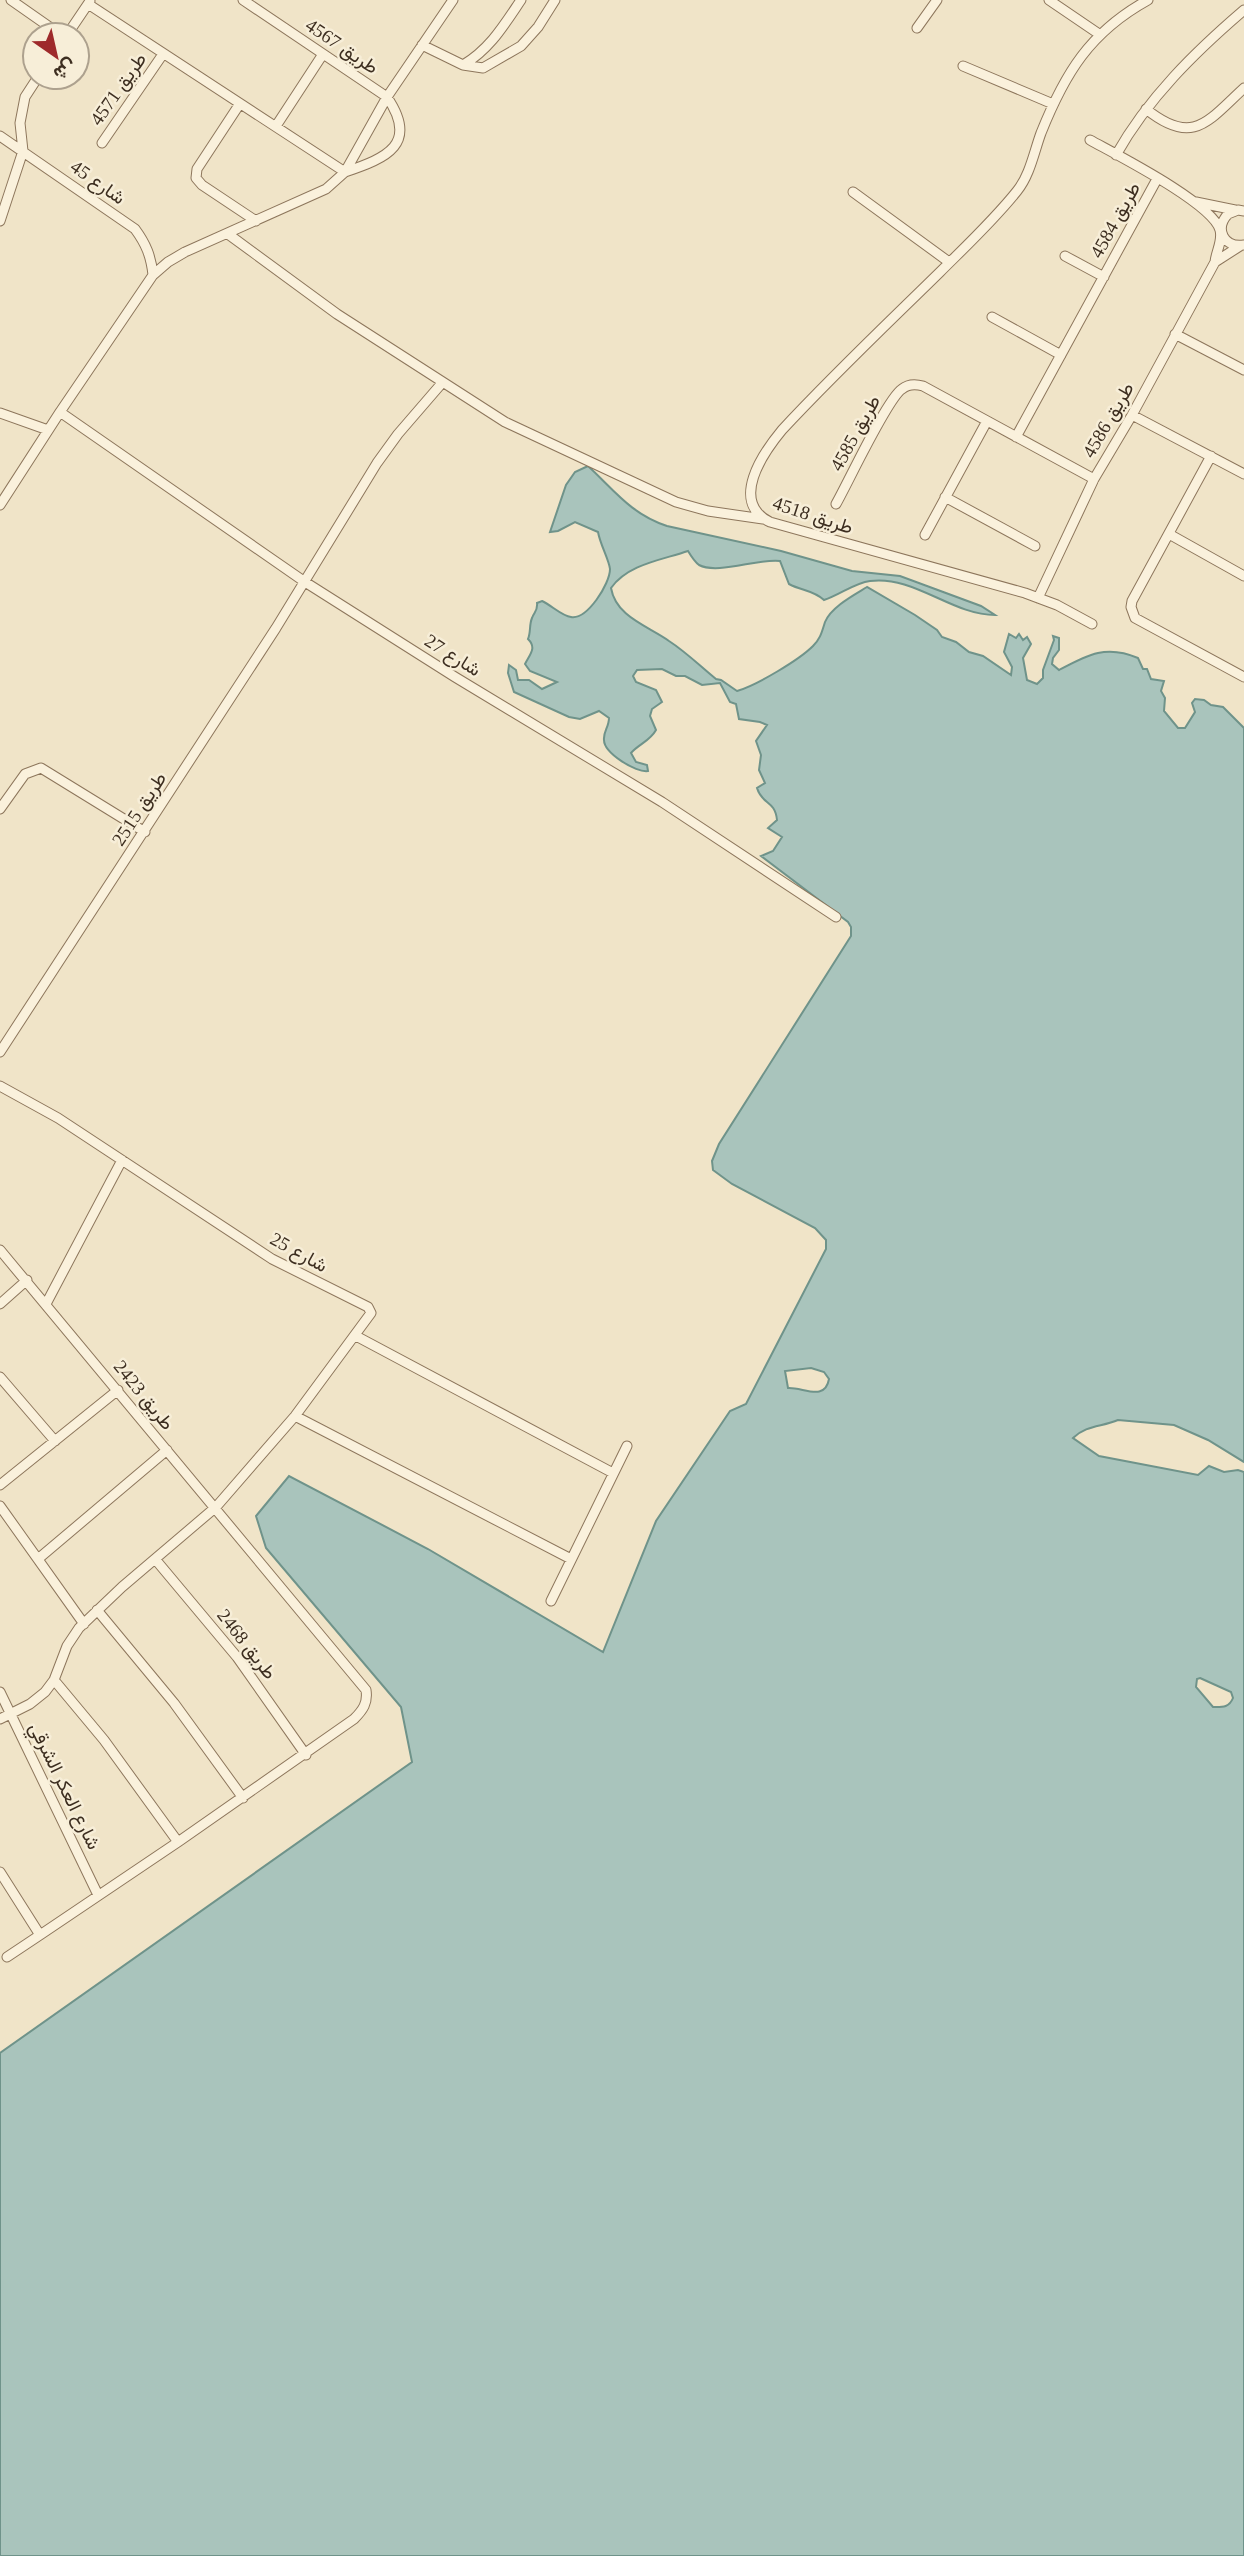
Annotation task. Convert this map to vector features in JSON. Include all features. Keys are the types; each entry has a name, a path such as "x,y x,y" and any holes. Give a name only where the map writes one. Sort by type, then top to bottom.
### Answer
{"street":[{"path":"11,0 41,21"},
{"name":"طريق 4567","path":"243,0 387,97"},
{"path":"345,173 387,97 453,0"},
{"path":"463,65 494,40 521,0"},
{"path":"422,45 463,65 483,68 521,46 538,27 555,0"},
{"path":"917,28 937,0"},
{"path":"1049,0 1099,34"},
{"name":"طريق 4518","path":"1092,624 1038,598 763,519 752,505 751,487 756,469 768,447 797,414 1018,190 1053,104 1073,68 1099,34 1148,0"},
{"path":"77,21 90,2 239,105 276,126 345,173"},
{"path":"1116,155 1169,80 1244,10"},
{"name":"طريق 4571","path":"102,144 163,54"},
{"path":"276,126 323,54"},
{"path":"963,66 1053,104"},
{"path":"1146,109 1173,127 1192,128 1210,119 1244,88"},
{"path":"0,221 23,152 20,123 25,97 29,91"},
{"path":"0,505 153,275 177,257 326,189 345,173 379,161 398,140 400,121 387,97"},
{"path":"239,105 197,169 196,178 256,221"},
{"name":"شارع 45","path":"0,136 135,229 145,243 153,275"},
{"name":"طريق 4584","path":"1090,140 1196,202 1216,220 1221,234"},
{"name":"طريق 4584","path":"1016,437 1157,179"},
{"path":"853,192 949,262"},
{"name":"طريق 4584","path":"1196,202 1242,210"},
{"path":"1242,210 1233,211 1224,218 1221,234 1233,245 1244,245"},
{"path":"228,234 337,314 505,422 676,502 708,511 763,519"},
{"name":"طريق 4586","path":"1038,598 1094,479 1215,262 1221,234"},
{"path":"1215,262 1244,245"},
{"name":"طريق 4584","path":"1065,256 1104,277"},
{"path":"992,317 1061,355"},
{"path":"1175,334 1244,370"},
{"name":"طريق 2515","path":"0,1052 145,832 305,582 377,463 442,383"},
{"name":"طريق 4585","path":"836,504 890,405 902,388 909,385 923,386 1094,479"},
{"name":"شارع 27","path":"60,412 305,582 455,677 662,802 836,918"},
{"path":"0,413 48,430"},
{"path":"1132,415 1244,474"},
{"path":"925,535 986,421"},
{"path":"1211,456 1131,607 1135,618 1244,677"},
{"path":"945,497 1035,546"},
{"path":"1169,534 1244,576"},
{"path":"0,809 25,774 41,768 145,832"},
{"name":"شارع 25","path":"0,1086 58,1118 272,1259 368,1307 371,1313 370,1318 295,1416 216,1507 84,1624 67,1646 54,1680"},
{"path":"47,1304 122,1160"},
{"name":"طريق 2423","path":"0,1250 366,1690 366,1703 362,1712 306,1755 7,1957"},
{"path":"0,1304 27,1280"},
{"path":"356,1336 613,1473"},
{"path":"0,1377 55,1441"},
{"path":"0,1485 118,1390"},
{"path":"295,1416 571,1559"},
{"path":"551,1601 627,1446"},
{"path":"38,1559 167,1450"},
{"path":"0,1506 84,1624"},
{"name":"طريق 2468","path":"155,1559 237,1657 306,1755"},
{"path":"97,1610 174,1703 243,1798"},
{"path":"0,1719 30,1704 54,1680 104,1740 178,1842"},
{"name":"شارع العكر الشرقي","path":"0,1692 98,1895"},
{"path":"0,1872 40,1935"}],"water":[{"path":"588,466 633,508 667,526 781,551 852,571 900,576 981,606 995,615 964,609 918,589 886,581 864,582 824,600 816,594 789,584 780,561 707,568 699,565 688,551 636,568 611,588 614,598 626,614 675,645 716,679 737,691 766,678 807,652 818,640 832,611 867,587 915,615 937,630 942,637 956,642 969,652 983,656 1011,675 1012,667 1004,652 1009,634 1016,638 1019,634 1023,640 1027,637 1031,644 1023,658 1027,680 1037,684 1043,678 1053,636 1059,638 1059,650 1052,664 1059,670 1097,653 1116,652 1138,658 1151,679 1164,681 1161,691 1165,698 1164,711 1178,728 1185,728 1195,712 1192,703 1195,699 1223,707 1244,728 1244,1462 1208,1440 1174,1425 1118,1420 1089,1428 1073,1438 1099,1456 1198,1475 1209,1466 1224,1472 1244,1472 1244,2556 0,2556 0,2053 412,1762 401,1707 266,1548 256,1516 289,1476 428,1549 603,1652 656,1521 730,1411 746,1404 826,1249 826,1240 815,1228 732,1184 713,1170 712,1161 719,1144 851,936 848,922 761,856 773,851 782,837 768,828 777,820 776,814 757,788 765,783 759,770 761,755 756,741 767,725 739,719 736,704 730,702 720,683 702,685 662,669 637,670 633,676 636,682 656,690 662,702 652,709 650,716 656,730 631,753 636,762 647,765 648,771 643,771 609,751 604,737 609,718 599,711 580,719 569,717 514,692 508,673 509,665 516,670 518,680 529,680 542,689 557,682 530,671 525,664 531,654 531,642 528,639 537,603 542,601 564,615 577,616 584,613 596,600 609,575 609,565 598,532 575,522 550,532 566,485 575,472","holes":["811,1368 824,1372 829,1379 823,1390 813,1392 788,1388 785,1371","1197,1679 1231,1692 1233,1698 1229,1704 1213,1707 1196,1687"]}]}
